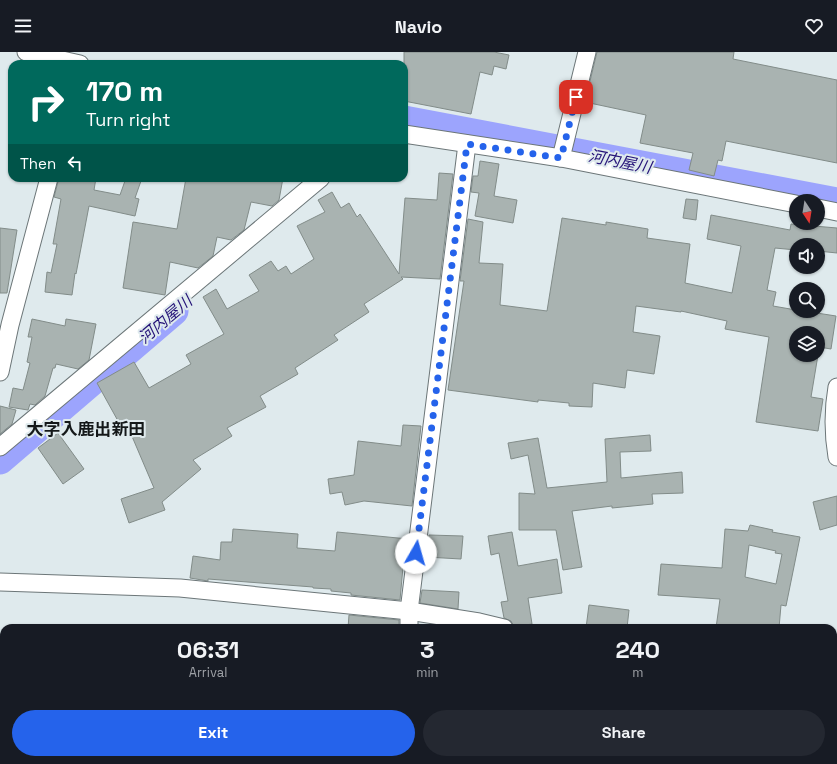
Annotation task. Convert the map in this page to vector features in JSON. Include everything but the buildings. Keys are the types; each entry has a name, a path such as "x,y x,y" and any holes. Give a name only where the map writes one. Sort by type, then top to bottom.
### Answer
{"street":[{"path":"26,52 61,60"},
{"path":"561,158 586,52"},
{"path":"408,135 561,158 789,203"},
{"path":"409,620 467,144"},
{"path":"0,372 5,324 48,182"},
{"path":"0,447 315,182"},
{"path":"825,209 837,212"},
{"path":"837,387 834,407 834,431 837,456"},
{"path":"0,582 180,588 409,620 479,622 487,624"}],"waterway":[{"name":"河内屋川","path":"408,121 837,202"},
{"name":"河内屋川","path":"0,460 174,311"}],"district":[{"name":"大字入鹿出新田","path":"86,429"}],"route":[{"path":"416,553 467,144 561,158 576,97"}]}
